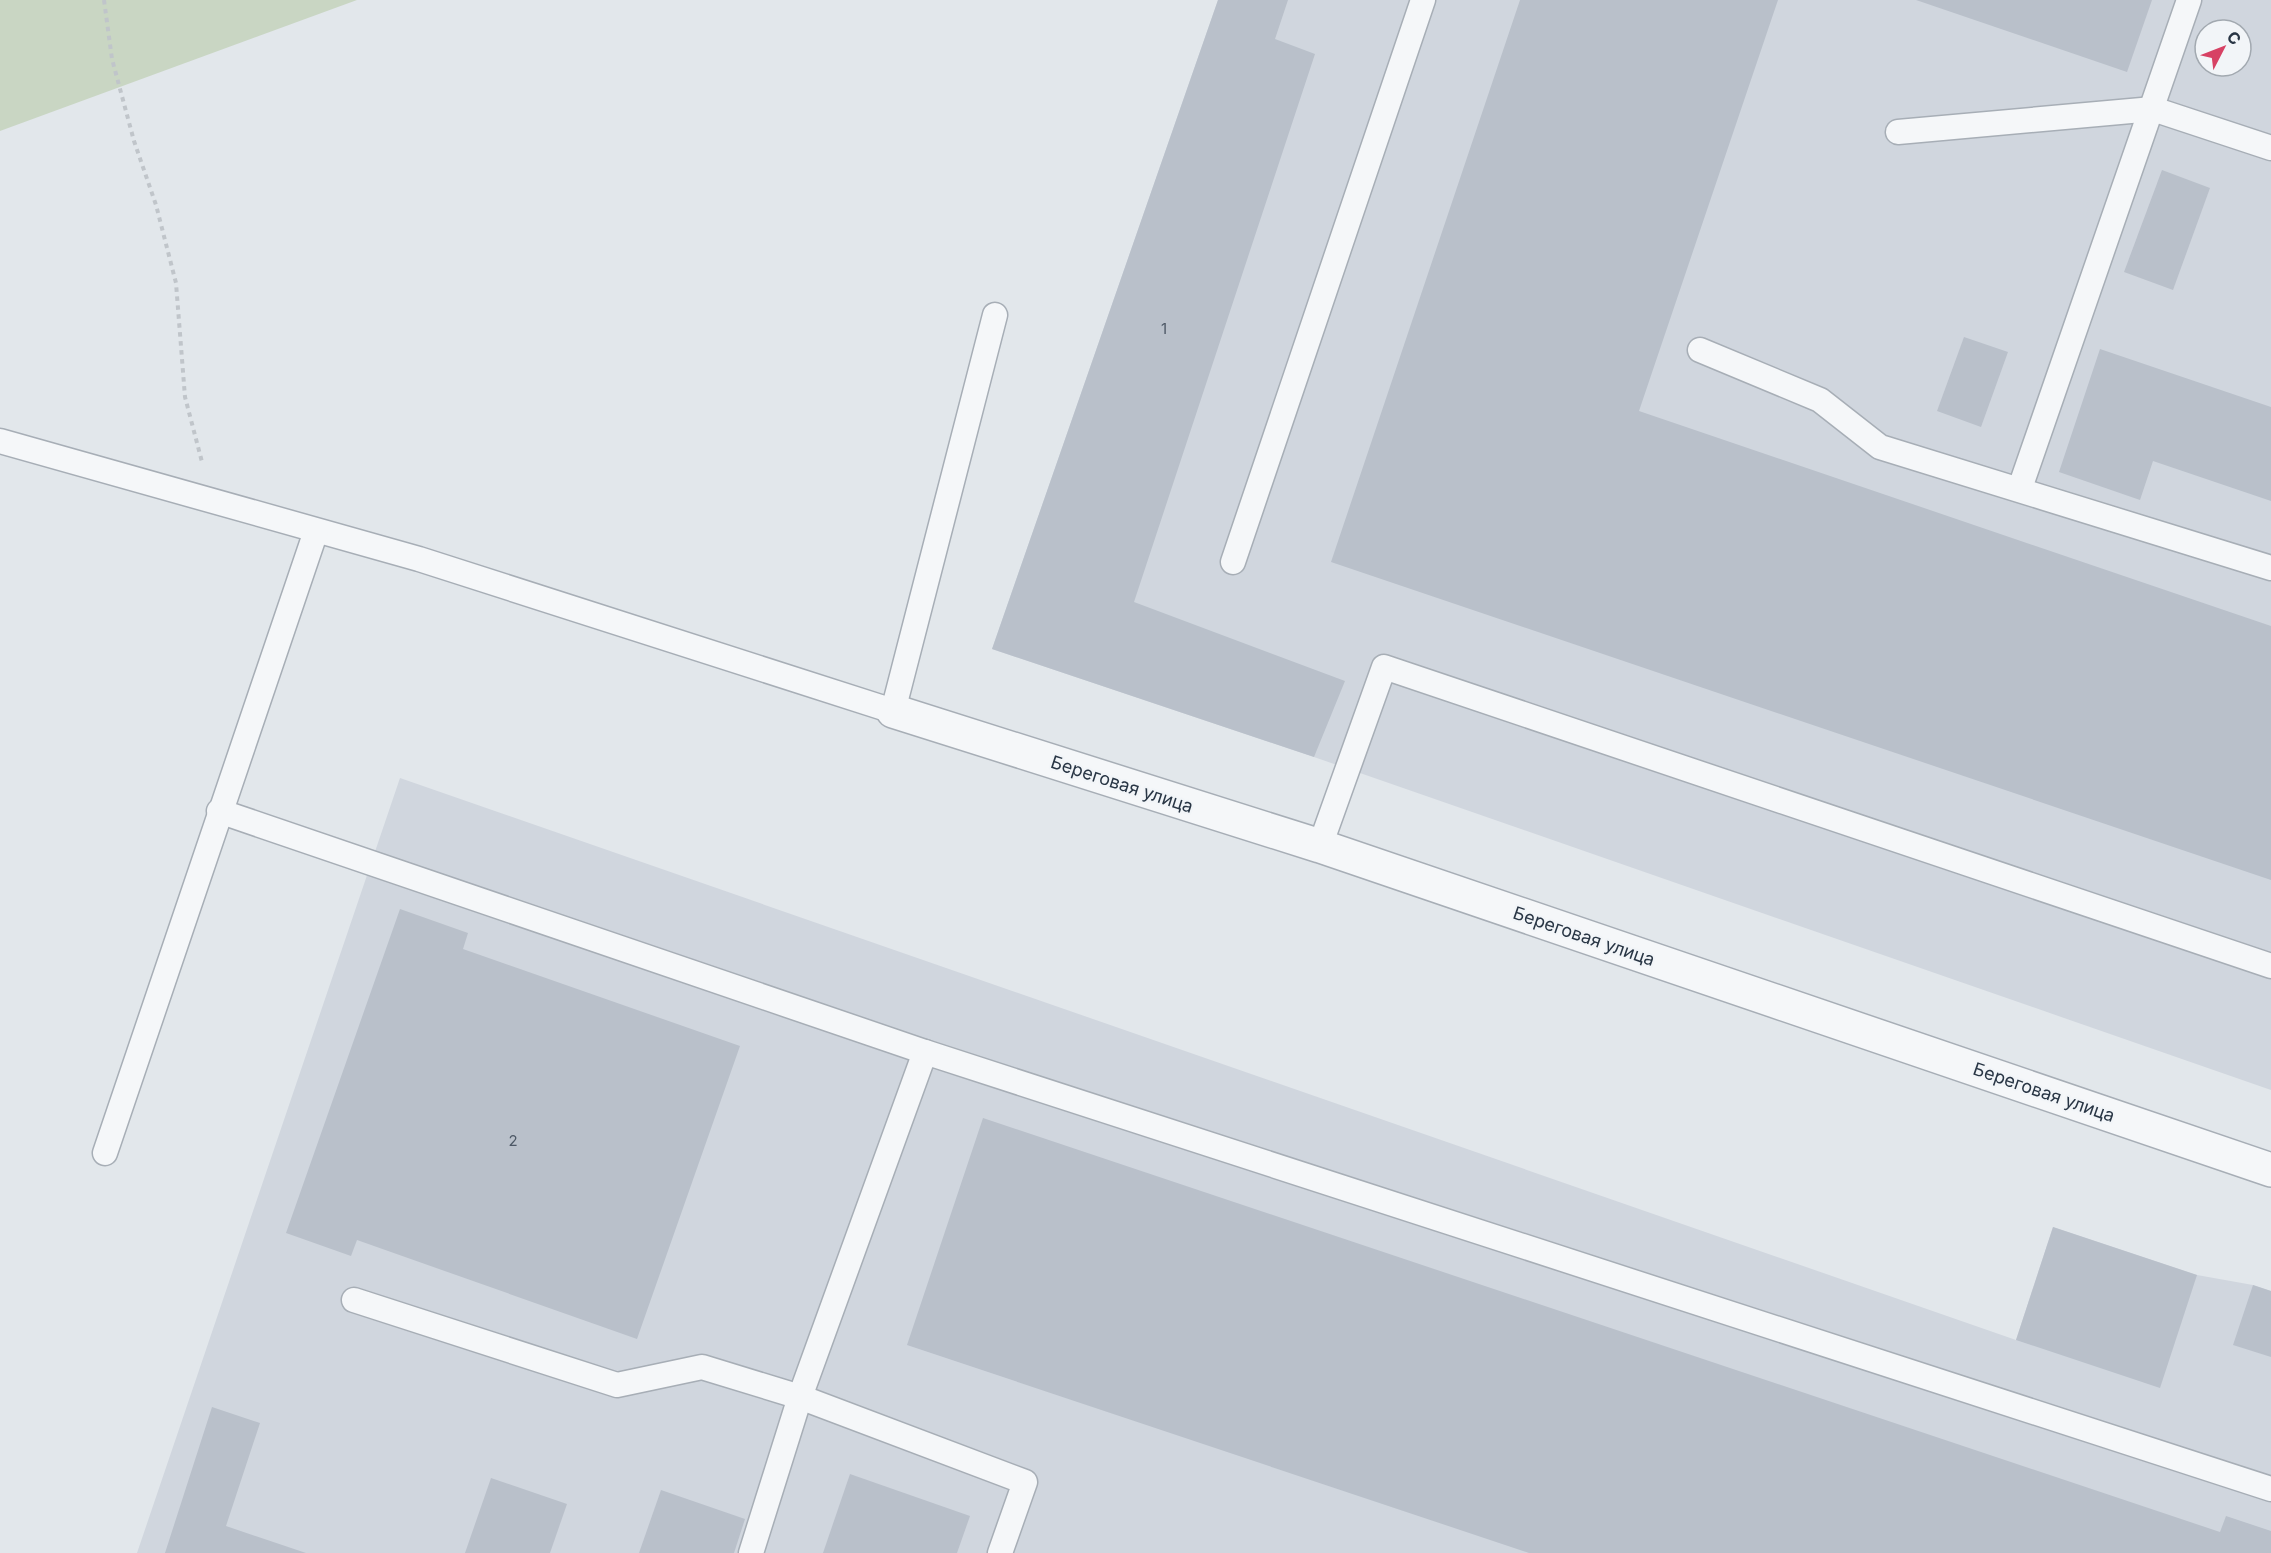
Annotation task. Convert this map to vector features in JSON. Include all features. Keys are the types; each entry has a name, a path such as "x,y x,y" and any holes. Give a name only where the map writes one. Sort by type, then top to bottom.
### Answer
{"street":[{"name":"Береговая улица","path":"893,711 1320,846 2271,1170"}],"lane":[{"path":"1233,562 1422,0"},
{"path":"2020,488 2189,0"},
{"path":"1898,132 2153,109 2271,148"},
{"path":"0,441 419,559 893,711 995,315"},
{"path":"1700,350 1820,400 1880,447 1992,482 2020,488 2271,568"},
{"path":"105,1153 219,811 316,531"},
{"path":"1320,846 1384,667 2271,966"},
{"path":"219,811 925,1052 2271,1489"},
{"path":"751,1553 800,1397 925,1052"},
{"path":"354,1299 617,1385 702,1367 800,1397 1025,1482 1000,1553"}],"path":[{"path":"104,0 112,59 134,141 156,205 176,283 185,397 214,503"}],"shaded area":[{"path":"1218,0 2271,0 2271,1090 1314,757 992,649"},
{"path":"400,778 2016,1340 2053,1227 2197,1275 2253,1285 2271,1291 2271,1553 137,1553"}],"green space":[{"path":"0,0 357,0 0,131"}],"building":[{"path":"1218,0 1288,0 1275,39 1315,54 1134,602 1345,681 1314,757 992,649"},
{"path":"1520,0 1778,0 1639,411 2271,626 2271,880 1331,562"},
{"path":"1916,0 2152,0 2127,72"},
{"path":"2162,170 2210,188 2173,290 2124,272"},
{"path":"1964,337 2008,352 1981,427 1937,411"},
{"path":"2100,349 2271,407 2271,501 2153,461 2140,500 2059,472"},
{"path":"400,909 468,933 463,949 740,1046 637,1339 357,1240 351,1256 286,1233"},
{"path":"983,1118 2220,1532 2226,1516 2271,1531 2271,1553 1529,1553 907,1345"},
{"path":"2053,1227 2197,1275 2160,1388 2016,1340"},
{"path":"2253,1285 2271,1291 2271,1357 2233,1345"},
{"path":"212,1407 260,1423 226,1526 306,1553 165,1553"},
{"path":"850,1474 970,1516 957,1553 823,1553"},
{"path":"491,1478 567,1504 550,1553 465,1553"},
{"path":"661,1490 745,1519 734,1553 639,1553"}]}
